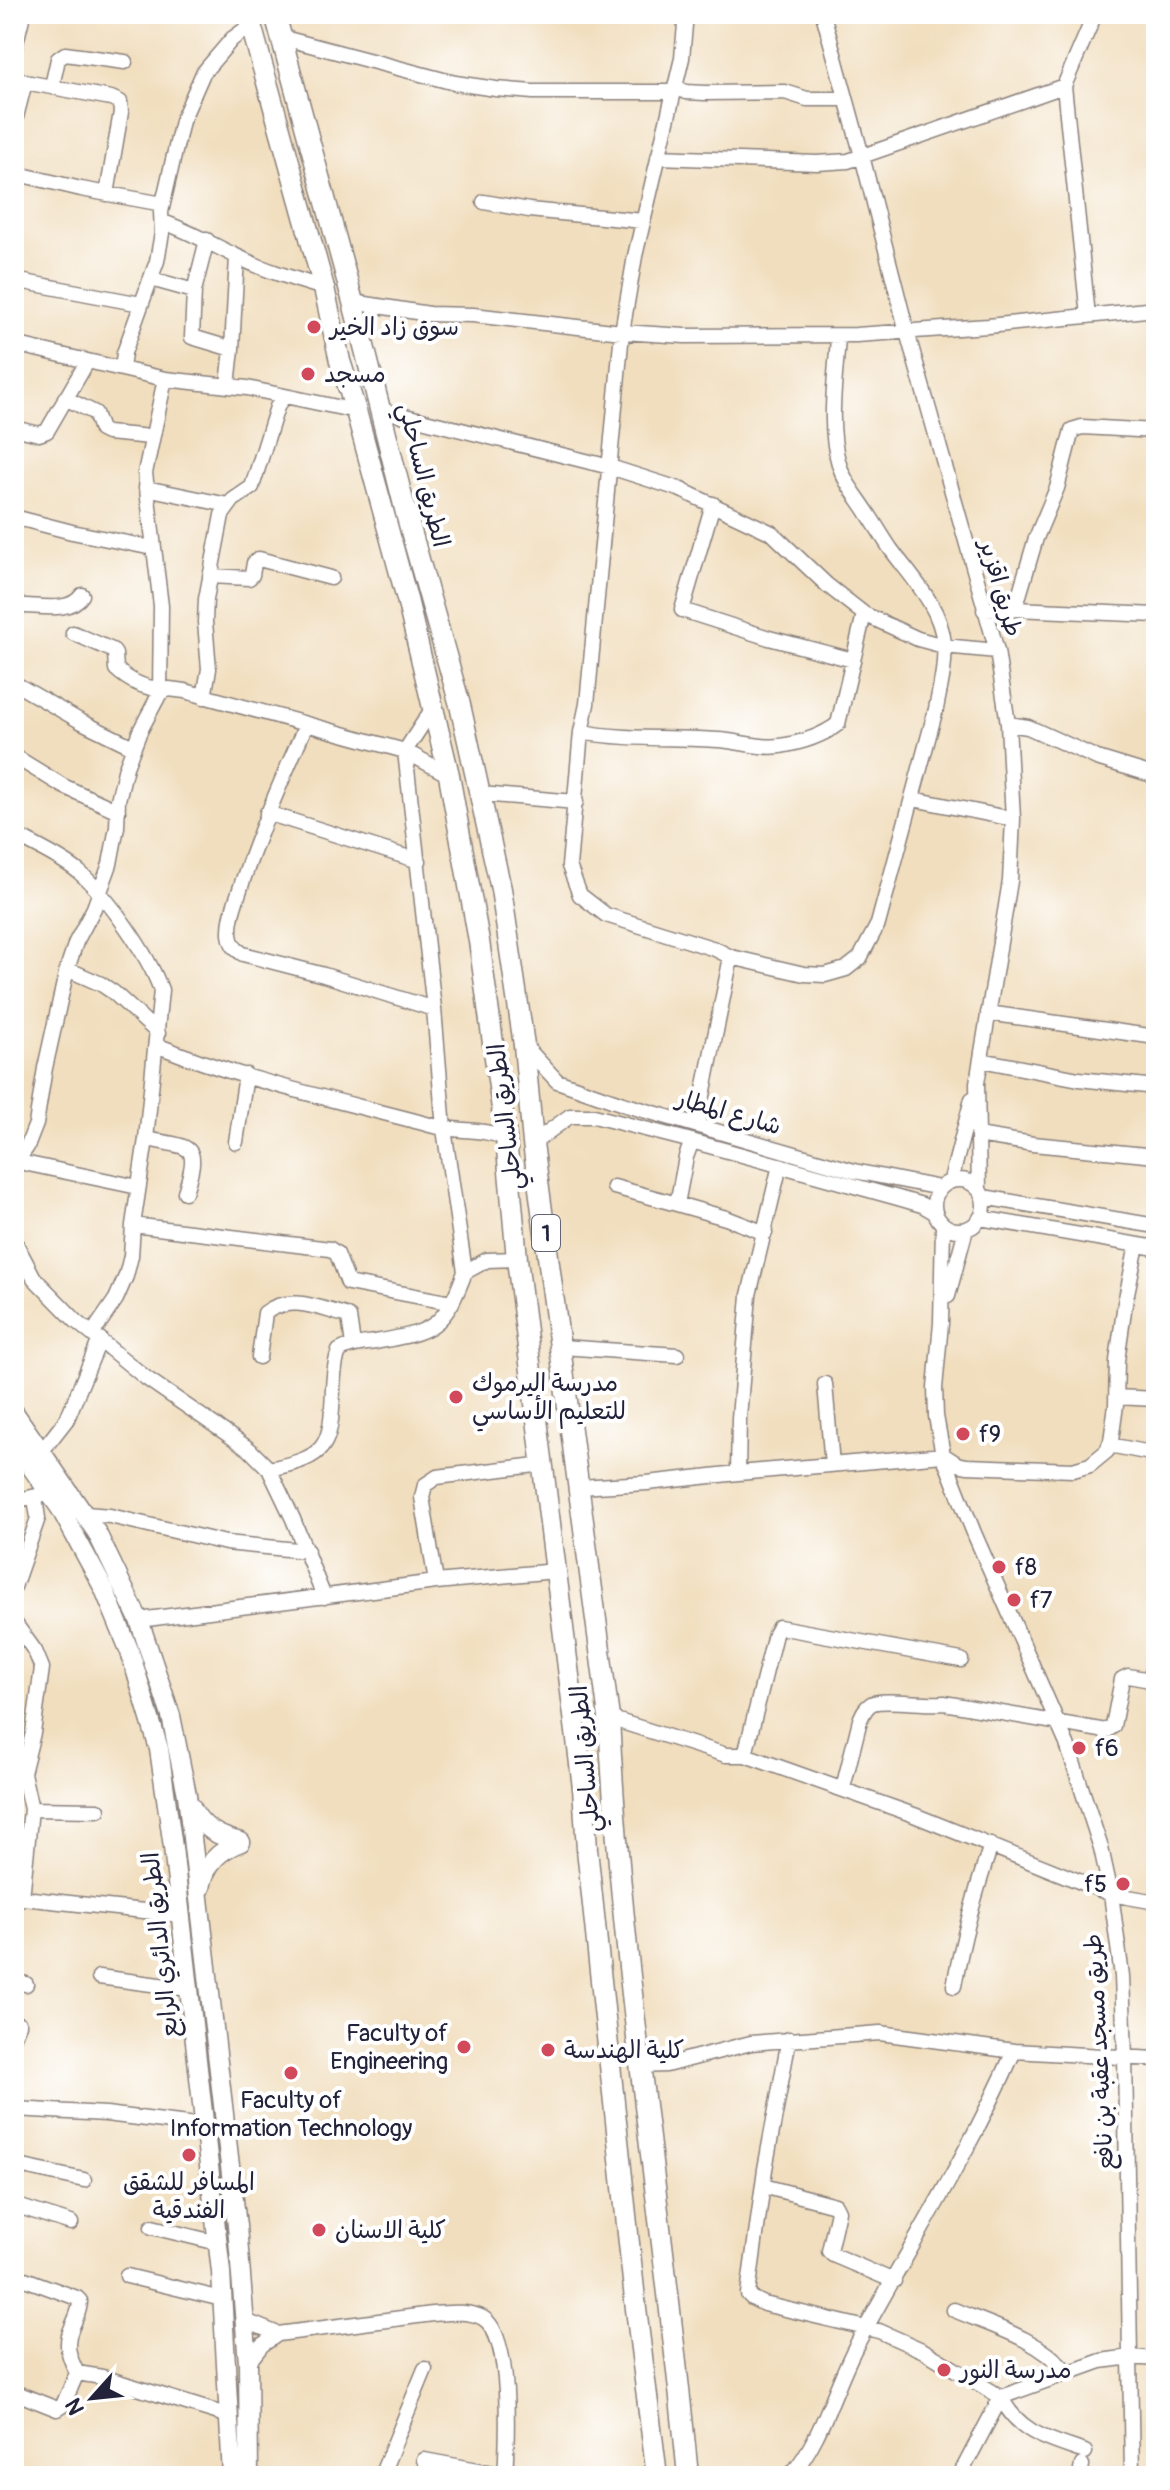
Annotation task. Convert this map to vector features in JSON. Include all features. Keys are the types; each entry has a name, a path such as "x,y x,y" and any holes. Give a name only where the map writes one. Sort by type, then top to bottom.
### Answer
{"highway":[{"name":"الطريق الساحلي","path":"275,14 407,517 460,705 501,889 524,1045 533,1143 609,1718 618,1850 640,2066 676,2344 688,2476"},
{"name":"الطريق الساحلي","path":"249,20 407,599 449,775 479,941 506,1138 517,1259 583,1788 636,2309 657,2476"},
{"path":"583,1788 588,1794 600,1798 613,1786"},
{"path":"587,1849 601,1840 618,1850"}],"main road":[{"name":"الطريق الدائري الرابع","path":"14,1412 86,1514 139,1620 171,1716 187,1795 237,2226 246,2321 249,2476"},
{"name":"الطريق الدائري الرابع","path":"14,1443 42,1494 74,1530 104,1589 141,1684 161,1763 218,2243 232,2476"},
{"path":"187,1795 204,1825 215,1834 241,1842 222,1850 214,1858 203,1879 200,1898"}],"street":[{"path":"14,51 23,14"},
{"path":"686,14 682,58 643,221 622,332 569,866 580,895 606,915 715,949 731,957 804,974 825,975 846,969 860,958 878,924 944,674 944,646 937,614 844,479 839,465 834,420 838,336"},
{"name":"طريق اقزير","path":"823,14 907,332 997,651 1008,724 1013,819 1010,881 977,1083 981,1194"},
{"path":"1088,316 1064,86 1095,14"},
{"path":"122,369 124,353 157,261 163,204 182,121 203,73 249,20"},
{"path":"280,37 455,83 496,89 533,92 785,92 807,99 846,99"},
{"path":"52,86 58,59 65,54 125,62"},
{"path":"14,125 20,79 120,102 107,194"},
{"path":"658,157 825,163 848,161 1064,86"},
{"path":"14,173 163,204"},
{"path":"484,202 529,210 643,221"},
{"path":"163,222 207,240 237,257 324,288"},
{"path":"207,240 194,291 192,337 232,349"},
{"path":"228,385 237,257"},
{"path":"151,279 194,291"},
{"path":"14,280 141,304"},
{"path":"353,302 429,314 473,315 685,336 838,336 1156,309"},
{"path":"14,344 165,379 228,385 356,411"},
{"path":"14,428 43,434 87,362"},
{"path":"138,1187 16,1164 36,1124 67,969 110,864 123,779 133,747 160,691 161,606 145,473 165,379"},
{"path":"204,697 209,669 205,610 222,515 228,505 252,487 277,407 284,396"},
{"path":"65,398 95,413 101,430 107,433 151,437"},
{"path":"381,410 610,467 679,489 772,533 827,585 864,614 918,639 944,646 997,651"},
{"path":"1015,609 1036,538 1057,488 1072,430 1082,427 1156,431"},
{"path":"146,488 228,505"},
{"path":"713,504 682,610 769,638 853,660"},
{"path":"14,517 153,548"},
{"path":"210,576 249,578 254,563 259,559 331,578"},
{"path":"14,606 65,607 78,601 82,595"},
{"path":"984,610 1156,615"},
{"path":"581,732 611,737 718,740 770,747 803,741 823,733 838,724 864,614"},
{"path":"73,633 112,650 116,669 144,686 204,697 405,751 449,775"},
{"path":"14,683 133,747"},
{"path":"269,1469 298,1463 320,1450 330,1431 335,1360 339,1351 353,1345 429,1329 443,1318 465,1272 444,1129 419,861 405,751 433,708"},
{"path":"1008,724 1028,727 1097,758 1156,776"},
{"path":"306,725 267,813 230,925 230,937 235,948 243,954 434,1009"},
{"path":"14,756 73,791 118,811"},
{"path":"481,794 576,802"},
{"path":"913,799 1013,819"},
{"path":"267,813 419,861"},
{"path":"14,834 78,871 115,913 161,990 146,1139 126,1276 96,1337 67,1419 42,1451"},
{"path":"697,1125 731,957"},
{"path":"67,969 113,992 157,1039 201,1063 444,1129 491,1131 506,1138"},
{"path":"988,1013 1156,1037"},
{"name":"شارع المطار","path":"524,1045 557,1081 626,1105 854,1171 945,1184"},
{"path":"981,1060 1079,1079 1156,1087"},
{"path":"236,1142 246,1075"},
{"path":"977,1083 945,1184 934,1199 934,1212 943,1225 954,1230 966,1229 980,1218 983,1211 981,1194"},
{"path":"621,1124 626,1105"},
{"name":"شارع المطار","path":"533,1143 570,1116 594,1116 922,1205 934,1212"},
{"path":"978,1135 1033,1144 1156,1156"},
{"path":"146,1139 180,1146 192,1154 193,1166 185,1192"},
{"path":"677,1204 692,1141"},
{"path":"738,1473 749,1295 780,1165"},
{"path":"945,1184 966,1180 981,1194 1156,1226"},
{"path":"614,1187 726,1218 765,1233"},
{"path":"980,1218 1156,1248"},
{"path":"133,1225 330,1249 337,1254 345,1279 350,1284 452,1303"},
{"name":"طريق مسجد عقبة بن نافع","path":"943,1225 941,1323 935,1388 943,1455 980,1548 1057,1721 1087,1802 1111,1894 1122,1976 1125,2056 1132,2476"},
{"name":"طريق مسجد عقبة بن نافع","path":"941,1323 966,1229"},
{"path":"14,1240 34,1278 76,1321 146,1378 249,1449 269,1469 307,1551 324,1597"},
{"path":"579,1487 943,1455 967,1466 1082,1468 1100,1458 1109,1445 1125,1303 1137,1245"},
{"path":"465,1272 487,1260 517,1259"},
{"path":"259,1357 265,1313 278,1303 294,1303 349,1317 353,1345"},
{"path":"562,1347 677,1355"},
{"path":"825,1384 832,1465"},
{"path":"1116,1397 1156,1399"},
{"path":"1109,1445 1156,1454"},
{"path":"436,1582 422,1497 425,1485 437,1477 544,1464"},
{"path":"14,1501 42,1494 38,1518 14,1587"},
{"path":"86,1514 110,1516 226,1543 307,1551"},
{"path":"139,1620 436,1582 555,1571"},
{"path":"14,1622 35,1651 42,1668 33,1733 19,1782 31,1809 18,1897 181,1915"},
{"path":"745,1755 779,1627 961,1660"},
{"path":"843,1788 860,1720 864,1710 876,1702 944,1703 1106,1731 1110,1730 1122,1679 1128,1676 1156,1681"},
{"path":"609,1718 726,1755 745,1755 843,1788 1111,1894 1156,1902"},
{"path":"31,1809 98,1810"},
{"path":"954,1986 969,1912 991,1845"},
{"path":"99,1977 189,1989"},
{"path":"640,2066 666,2065 751,2043 880,2033 1014,2051 1156,2059"},
{"path":"789,2039 748,2294 764,2304 867,2327 924,2351 1001,2397 1009,2413 1022,2425 1082,2465"},
{"path":"790,2476 813,2441 867,2327 985,2115 1014,2051"},
{"path":"14,2109 106,2114 204,2126"},
{"path":"14,2165 84,2180"},
{"path":"763,2186 835,2205 838,2211 829,2251 894,2281"},
{"path":"14,2205 71,2223"},
{"path":"152,2227 218,2243"},
{"path":"14,2275 80,2301 79,2313 67,2345 77,2373 63,2405 57,2409 14,2392"},
{"path":"127,2276 222,2299"},
{"path":"954,2310 1036,2345 1055,2358 1067,2372"},
{"path":"248,2363 262,2345 278,2334 433,2314 458,2313 483,2319 497,2339 504,2373 508,2422 505,2476 424,2460"},
{"path":"246,2321 278,2334"},
{"path":"962,2471 1001,2397 1101,2361 1130,2357 1156,2359"},
{"path":"381,2476 425,2369"},
{"path":"77,2373 102,2377 229,2416"}],"place":[{"name":"سوق زاد الخير","path":"314,327"},
{"name":"مسجد","path":"308,374"},
{"name":"مدرسة اليرموك للتعليم الأساسي","path":"456,1397"},
{"name":"f9","path":"963,1434"},
{"name":"f8","path":"999,1567"},
{"name":"f7","path":"1014,1600"},
{"name":"f6","path":"1079,1748"},
{"name":"f5","path":"1123,1884"},
{"name":"Faculty of Engineering","path":"464,2047"},
{"name":"كلية الهندسة","path":"548,2050"},
{"name":"Faculty of Information Technology","path":"291,2073"},
{"name":"المسافر للشقق الفندقية","path":"189,2155"},
{"name":"كلية الاسنان","path":"319,2230"},
{"name":"مدرسة النور","path":"944,2370"}]}
